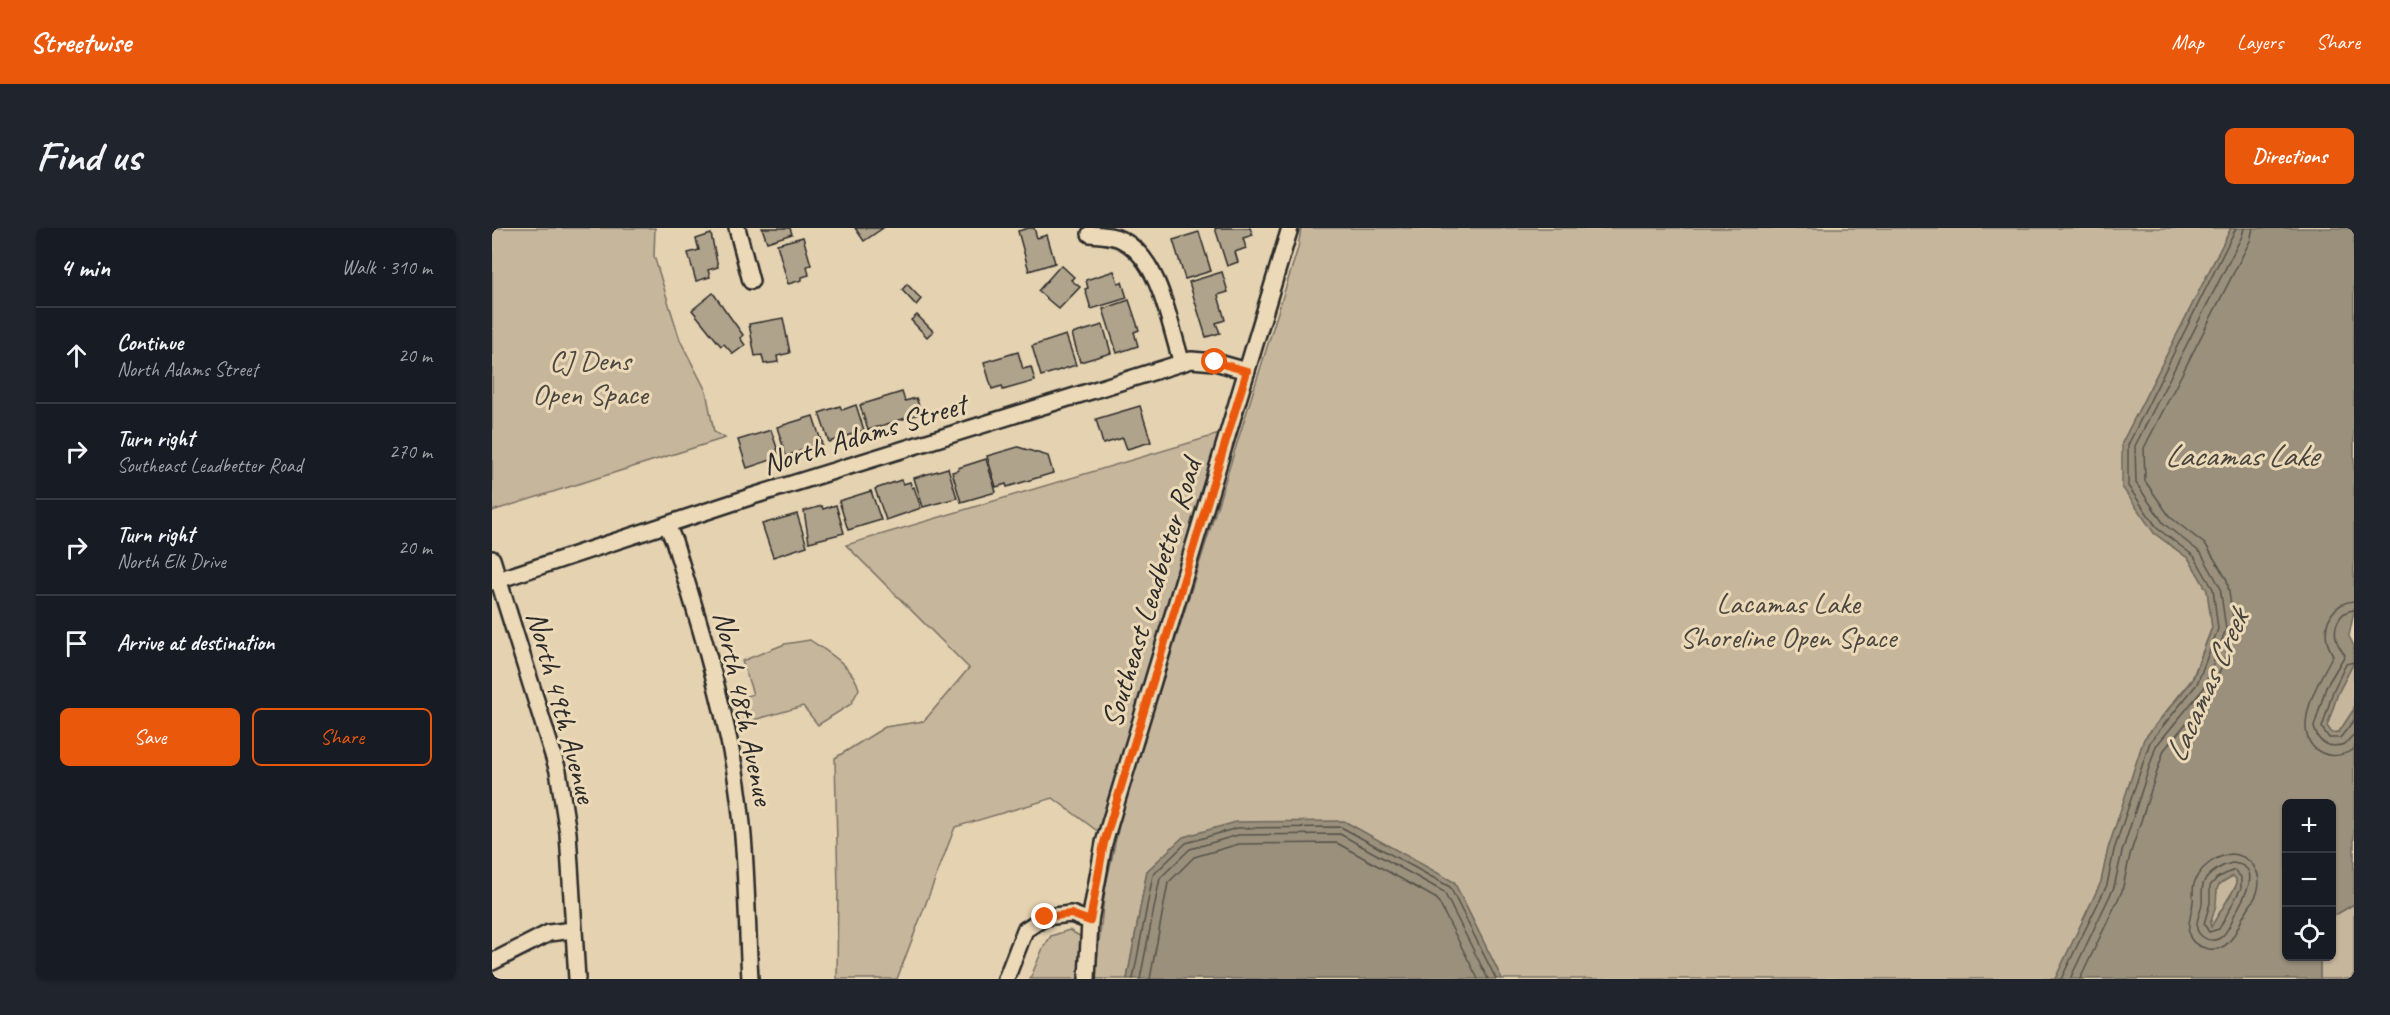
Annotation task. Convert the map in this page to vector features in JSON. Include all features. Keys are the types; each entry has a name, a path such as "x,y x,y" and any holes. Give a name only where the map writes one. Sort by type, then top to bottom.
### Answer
{"street":[{"path":"737,228 751,281"},
{"name":"Southeast Leadbetter Road","path":"1087,979 1090,921 1104,843 1290,228"},
{"path":"1090,234 1122,240 1139,253 1148,265 1155,278 1182,363"},
{"name":"North Adams Street","path":"495,581 753,496 1191,360 1206,361 1247,371"},
{"name":"North 48th Avenue","path":"667,525 710,659 734,766 740,808 750,979"},
{"name":"North 49th Avenue","path":"492,559 495,581 558,771 568,833 577,979"},
{"path":"1006,979 1025,930 1045,917 1071,914 1090,921"},
{"path":"492,962 540,937 573,930"}],"green space":[{"name":"CJ Dens Open Space","path":"492,228 655,228 654,256 680,340 706,391 714,432 725,438 492,511"},
{"name":"Lacamas Lake Shoreline Open Space","path":"1301,228 2231,228 2122,443 2154,533 2189,559 2207,590 2212,627 2192,679 2144,739 2108,849 2101,882 2055,979 1502,979 1454,882 1147,871 1127,979 1095,979 1105,889 1140,730 1158,696 1298,248"},
{"path":"1219,434 1104,836 1053,798 955,827 897,979 837,979 838,887 835,758 885,727 924,721 969,668 846,545"},
{"path":"810,640 832,655 851,673 859,689 851,704 818,725 803,706 726,728 720,705 753,694 742,661 785,644"},
{"path":"2354,658 2354,709 2339,732 2331,733 2327,726 2338,693"},
{"path":"2233,876 2236,879 2236,886 2211,927 2217,888"},
{"path":"2354,904 2354,973 2351,979 2320,979 2320,961 2336,961 2336,915"},
{"path":"1069,930 1085,939 1083,979 1030,979 1043,948 1051,936"}],"water":[{"name":"Lacamas Lake","path":"2231,228 2354,228 2354,612 2349,636 2354,646 2353,664 2338,693 2327,726 2332,733 2339,732 2354,709 2354,904 2336,915 2336,799 2282,799 2282,961 2320,961 2320,979 2055,979 2101,882 2108,849 2144,739 2192,681 2212,628 2207,590 2189,559 2154,533 2122,487 2122,443","holes":["2233,876 2236,879 2236,886 2211,927 2218,887"]},
{"path":"1344,821 1454,882 1502,979 1127,979 1147,871 1183,837 1236,822"}],"building":[{"path":"762,228 790,228 792,234 767,242"},
{"path":"855,228 883,228 864,241"},
{"path":"1034,228 1037,238 1047,235 1055,263 1029,271 1018,231"},
{"path":"1215,228 1250,228 1253,235 1243,238 1246,248 1235,252 1238,262 1227,266"},
{"path":"1199,232 1211,271 1185,279 1173,240"},
{"path":"711,234 718,267 708,270 710,277 696,281 688,253 699,250 696,239"},
{"path":"803,237 811,265 807,266 809,275 802,277 802,280 788,284 777,244"},
{"path":"1061,265 1074,277 1071,280 1080,287 1059,309 1038,291"},
{"path":"1114,271 1118,283 1122,282 1127,298 1091,309 1085,289 1088,288 1086,280"},
{"path":"1222,272 1228,292 1218,295 1225,320 1216,323 1220,333 1206,337 1189,282"},
{"path":"907,284 921,299 916,305 902,290"},
{"path":"713,293 743,335 740,338 745,345 733,354 724,344 721,346 692,310"},
{"path":"1129,300 1139,330 1134,332 1138,346 1117,353 1103,309"},
{"path":"917,315 933,331 927,337 911,320"},
{"path":"783,318 790,353 777,356 778,362 764,364 762,355 755,356 749,324"},
{"path":"1103,325 1111,353 1080,362 1072,334"},
{"path":"1066,335 1076,365 1041,376 1032,346"},
{"path":"1018,352 1023,369 1031,367 1035,381 1003,390 1002,386 992,389 984,362"},
{"path":"902,392 905,401 916,398 922,413 868,430 860,405"},
{"path":"856,405 864,430 829,442 819,413 840,406 842,410"},
{"path":"1140,406 1151,442 1127,449 1123,438 1103,444 1096,419"},
{"path":"813,416 822,444 786,456 777,427"},
{"path":"771,430 780,457 747,468 738,440"},
{"path":"1018,447 1048,456 1053,473 1007,487 1006,484 996,487 987,456"},
{"path":"986,459 996,492 961,502 952,472"},
{"path":"948,468 957,498 923,507 914,478"},
{"path":"901,480 903,484 910,482 912,488 914,487 921,508 886,520 875,489"},
{"path":"871,491 881,520 848,530 839,501"},
{"path":"836,505 844,533 809,542 804,511"},
{"path":"797,514 807,546 773,557 762,524"}],"route":[{"path":"1045,917 1071,914 1090,921 1104,843 1126,765 1247,371 1215,362"}],"water label":[{"name":"Lacamas Creek","path":"2206,686"}]}
